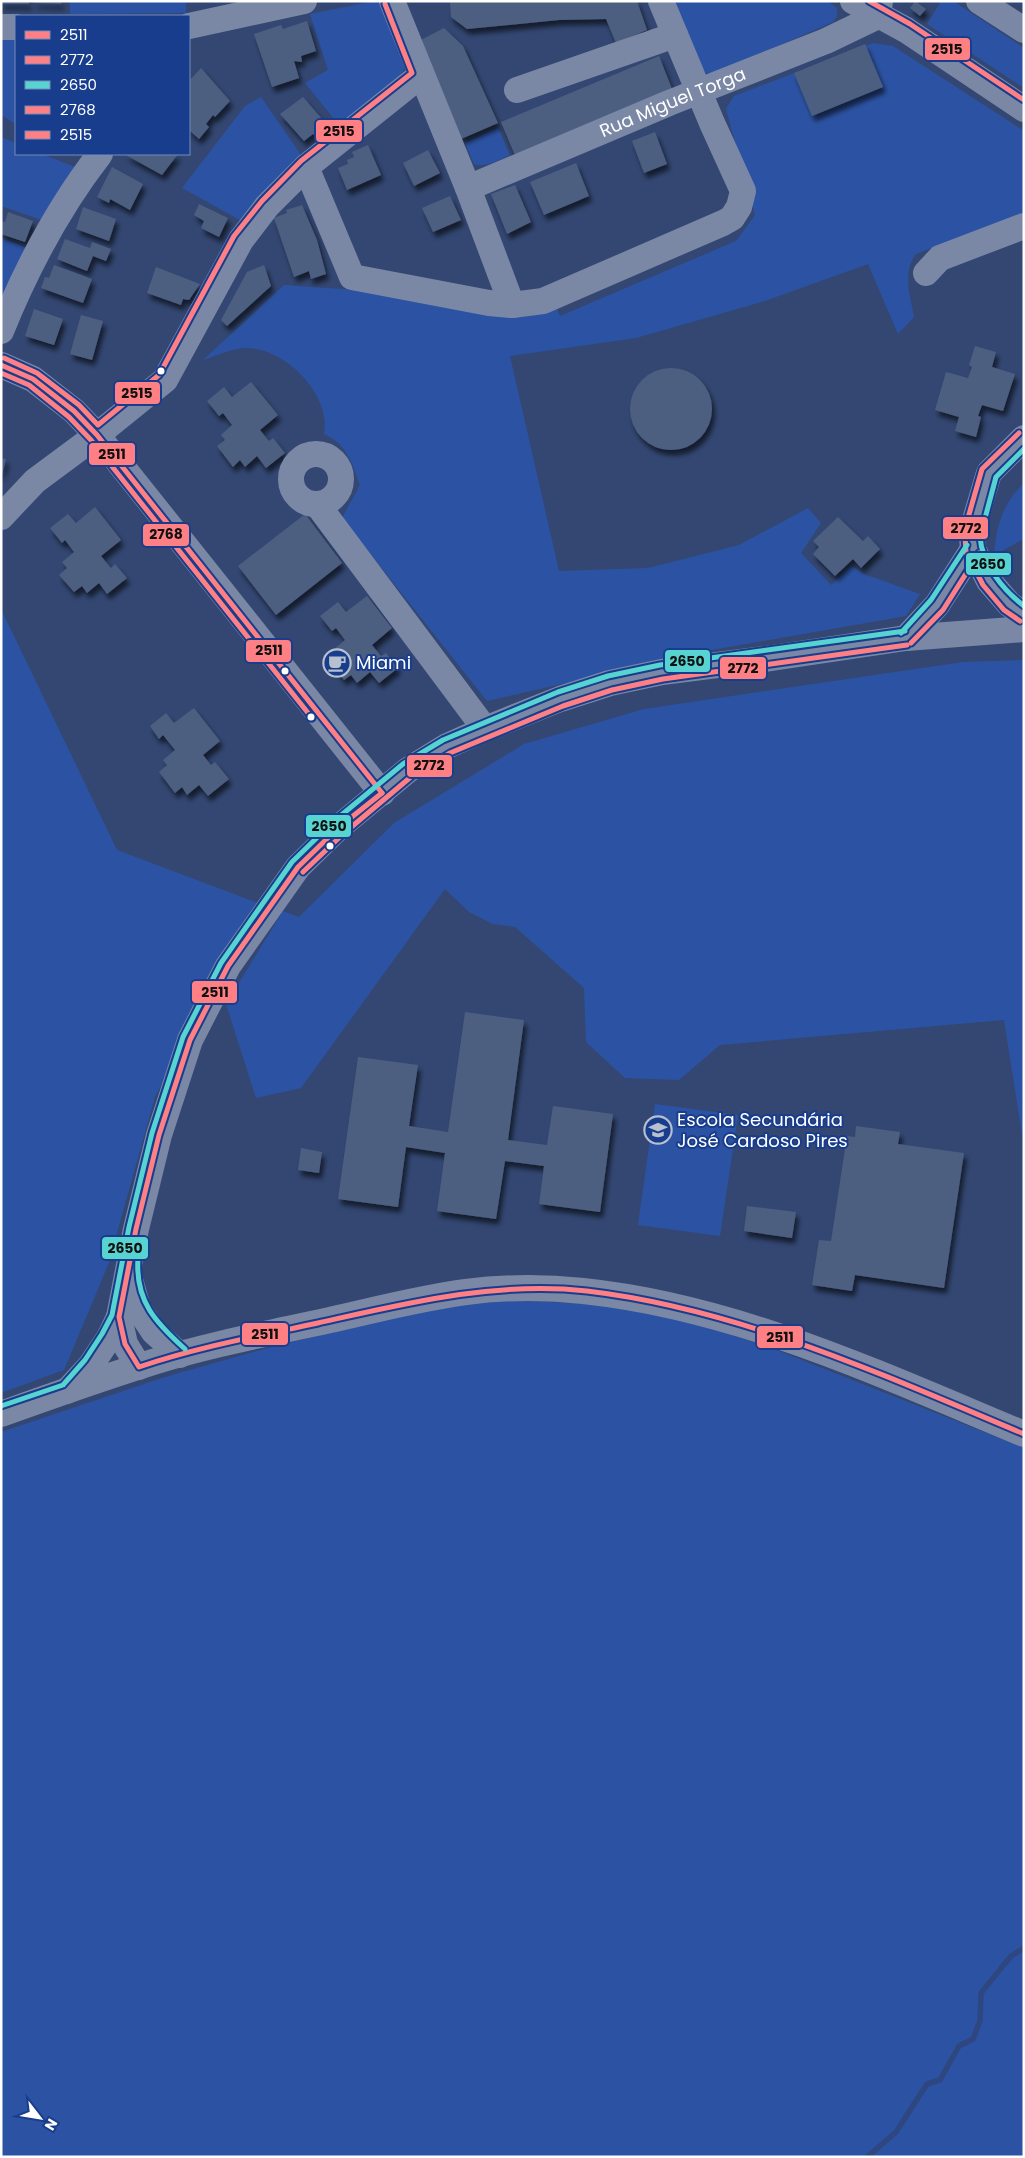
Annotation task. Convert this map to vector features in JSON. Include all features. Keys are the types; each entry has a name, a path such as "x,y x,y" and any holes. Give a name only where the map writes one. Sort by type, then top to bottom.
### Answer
{"street":[{"path":"190,28 304,1"},
{"path":"392,1 468,188 512,305"},
{"path":"306,167 352,277 489,303 512,305 543,301 732,218 739,207 743,191 661,1"},
{"path":"853,1 879,8 906,30 1024,109"},
{"path":"979,1 1024,30"},
{"name":"Rua Miguel Torga","path":"468,188 826,40 879,8"},
{"path":"1,27 15,27"},
{"path":"517,90 675,35"},
{"path":"1,516 35,481 97,435 164,380 241,240 267,206 306,167 421,74"},
{"path":"1,331 41,242 75,186 99,155"},
{"path":"926,273 940,258 1024,226"},
{"path":"1,365 33,379 74,411 97,435 382,793"},
{"path":"906,638 937,605 972,549 973,527 989,473 1024,438"},
{"path":"317,504 485,729"},
{"path":"972,549 989,581 1009,604 1024,615"},
{"path":"67,1390 91,1365 109,1338 119,1317 136,1229 159,1136 190,1040 224,974 298,866 332,834 408,770 447,746 485,729 560,698 610,683 662,672 906,638 1024,629"},
{"path":"128,1273 138,1308 154,1332 180,1355"},
{"path":"1,1414 67,1390 180,1355 360,1312 466,1292 523,1288 583,1291 665,1304 738,1323 824,1353 1024,1434"},
{"path":"119,1317 125,1344 139,1367"}],"shaded area":[{"path":"70,1 186,1 186,13 70,14"},
{"path":"375,1 381,4 405,68 399,78 339,125 305,83 328,70 310,14"},
{"path":"675,1 828,1 837,8 837,16 833,22 714,74 706,73 701,67"},
{"path":"941,1 953,1 1024,48 1024,88 927,24"},
{"path":"1,34 15,35 15,123 1,115"},
{"path":"873,43 893,46 1024,131 1024,214 916,254 908,276 914,317 898,334 868,264 765,301 636,338 510,356 559,571 648,568 739,545 808,508 821,523 801,553 831,585 851,566 864,574 920,594 906,616 706,651 487,701 342,518 360,485 348,455 338,443 324,434 324,419 320,403 302,375 289,364 259,349 244,348 228,351 203,360 284,285 555,304 560,316 736,241 755,215 726,109 734,96"},
{"path":"261,97 303,158 240,220 182,188 245,106"},
{"path":"498,128 510,155 488,164 474,164 465,143"},
{"path":"1,137 15,143 15,155 45,155 75,167 42,220 1,206"},
{"path":"1,238 30,249 1,300"},
{"path":"1024,483 1024,539 994,555 996,535 1001,516 1010,499"},
{"path":"1,609 117,850 258,903 155,1097 108,1265 64,1370 1,1393"},
{"path":"1024,660 1024,1147 1004,1020 720,1045 679,1080 625,1078 586,1042 584,988 515,927 493,924 469,912 445,889 301,1088 256,1098 226,1004 283,911 299,917 394,823 524,744 644,709 963,662"},
{"path":"655,1104 738,1115 720,1236 638,1225"},
{"path":"514,1300 601,1305 687,1320 774,1349 1024,1448 1024,2157 1,2157 1,1432 165,1377 275,1346 435,1308"}],"building":[{"path":"1,1 29,1 29,4 1,4"},
{"path":"34,1 62,1 61,4 34,3"},
{"path":"450,1 637,1 647,30 616,43 606,19 559,20 467,29 451,17"},
{"path":"915,1 926,9 920,16 910,8"},
{"path":"307,21 316,51 301,56 302,62 294,61 299,78 272,87 254,34 281,25 283,29"},
{"path":"444,28 463,46 498,123 461,139 421,40"},
{"path":"865,44 883,87 812,116 794,73"},
{"path":"659,56 674,94 517,160 501,122"},
{"path":"201,68 230,101 215,117 213,115 206,124 209,127 199,139 190,131 190,80"},
{"path":"303,97 329,127 317,137 313,134 304,141 280,114"},
{"path":"655,132 667,164 644,173 632,141"},
{"path":"368,145 381,175 347,190 338,168 348,164 347,160 354,157 352,152"},
{"path":"428,150 440,173 414,186 403,163"},
{"path":"126,155 177,155 162,175"},
{"path":"576,163 589,196 544,215 530,182"},
{"path":"112,167 143,184 130,210 110,199 109,203 97,197"},
{"path":"515,185 531,222 507,234 491,194"},
{"path":"450,196 461,220 433,232 422,208"},
{"path":"199,204 228,218 219,237 201,228 204,221 194,215"},
{"path":"302,205 317,240 326,274 311,279 309,271 294,277 274,218 287,213 286,210"},
{"path":"83,207 116,219 109,241 76,229"},
{"path":"8,212 33,221 25,242 1,234 1,221 5,222"},
{"path":"65,239 90,248 92,242 111,249 106,261 93,256 87,271 57,259"},
{"path":"54,265 92,279 83,303 41,288 45,277 49,278"},
{"path":"264,265 271,286 227,326 221,320 247,272"},
{"path":"156,267 200,284 189,300 183,299 181,305 147,293"},
{"path":"34,309 63,319 54,345 25,336"},
{"path":"81,315 103,321 92,360 70,354"},
{"path":"975,346 996,352 992,367 1015,374 1003,411 982,405 978,416 981,417 976,437 955,431 959,417 935,410 946,372 968,378 972,367 969,365"},
{"path":"671,368 687,372 700,380 708,393 712,409 708,425 700,438 687,446 671,450 655,446 642,438 634,425 630,409 634,393 642,380 655,372"},
{"path":"251,382 278,415 260,430 269,441 273,438 285,453 266,468 257,456 245,467 240,460 233,467 217,446 225,440 221,435 232,425 223,413 219,416 207,401 224,387 232,397"},
{"path":"1,458 6,459 2,475 1,475"},
{"path":"95,507 121,540 101,556 111,568 115,564 127,578 107,594 99,583 87,593 82,586 74,592 59,575 67,568 62,562 74,552 65,540 62,543 50,528 68,514 76,523"},
{"path":"305,514 342,563 276,615 238,566"},
{"path":"838,517 863,541 868,536 880,549 861,568 853,559 835,576 813,554 819,547 813,541"},
{"path":"367,596 392,628 372,645 381,656 386,653 398,668 379,683 370,672 357,683 351,675 344,680 330,663 338,657 333,650 345,640 336,628 332,631 320,616 338,602 346,612"},
{"path":"194,708 220,741 203,755 211,765 215,762 229,779 208,796 199,785 187,795 182,787 175,793 159,772 167,765 163,760 175,750 163,735 159,739 150,726 166,713 174,723"},
{"path":"465,1012 524,1020 508,1140 547,1145 553,1106 613,1114 600,1212 539,1204 544,1166 505,1161 496,1219 437,1211 445,1153 406,1147 398,1207 338,1199 358,1057 418,1065 409,1126 448,1132"},
{"path":"856,1126 900,1132 898,1144 964,1153 944,1288 855,1275 852,1291 812,1285 819,1240 831,1241 847,1136 855,1137"},
{"path":"301,1148 322,1152 319,1173 298,1170"},
{"path":"747,1206 796,1212 792,1238 744,1231"}],"waterway":[{"path":"867,2157 896,2132 927,2084 940,2080 959,2046 973,2039 980,2021 981,1993 1011,1956 1024,1948"}],"transit line":[{"name":"2515","path":"869,1 910,24 1024,100"},
{"name":"2515","path":"4,358 37,373 79,405 98,425 159,375 234,236 262,201 301,161 412,73 385,4"},
{"name":"2511","path":"1,365 33,379 74,411 97,435 382,793"},
{"name":"2768","path":"1,373 29,385 69,417 91,440 312,718"},
{"name":"2772","path":"1019,433 982,469 966,525 965,537 966,552 983,585 1004,610 1020,621"},
{"name":"2650","path":"1024,449 996,477 980,537 985,557 995,576 1016,600 1024,606"},
{"name":"2650","path":"901,633 931,600 967,545"},
{"name":"2772","path":"911,643 943,610 979,553"},
{"name":"2650","path":"1,1406 63,1385 85,1360 102,1334 112,1315 129,1227 152,1133 183,1037 221,963 292,862 333,822 403,764 443,740 558,692 608,676 660,665 905,631"},
{"name":"2772","path":"303,872 343,834 412,776 450,753 563,706 612,690 663,679 907,645"},
{"name":"2511","path":"382,793 338,828 298,867 228,966 190,1040 159,1135 136,1229 119,1317 125,1344 139,1367 228,1342 418,1301 485,1291 519,1289 587,1291 644,1300 700,1313 755,1329 810,1347 918,1389 1024,1434"},
{"name":"2650","path":"138,1259 138,1274 144,1299 165,1330 185,1349"}],"place":[{"name":"Miami","path":"337,663"},
{"name":"Escola Secundária José Cardoso Pires","path":"658,1130"}]}
